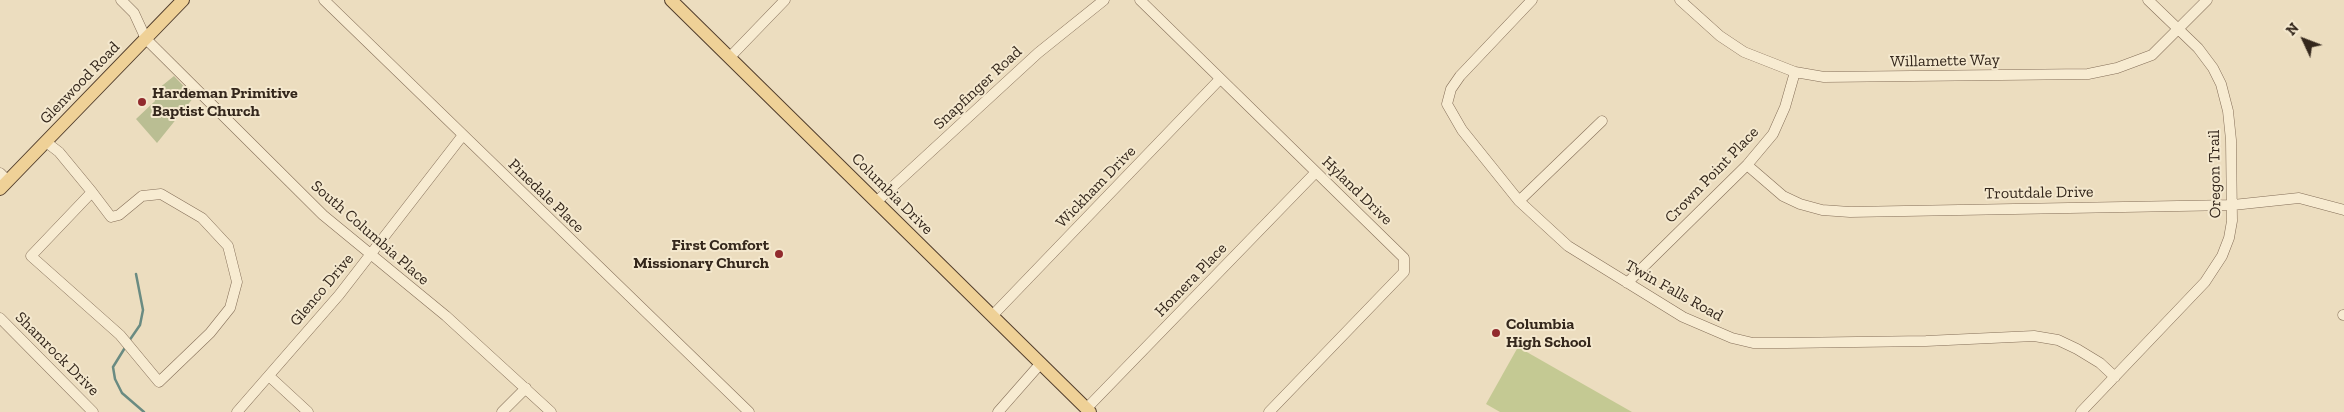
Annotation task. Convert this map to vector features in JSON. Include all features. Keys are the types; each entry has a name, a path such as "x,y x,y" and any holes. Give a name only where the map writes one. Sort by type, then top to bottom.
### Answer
{"main road":[{"name":"Glenwood Road","path":"3,181 46,142 183,0"},
{"name":"Columbia Drive","path":"671,0 1088,410"}],"street":[{"name":"South Columbia Place","path":"121,0 134,13 146,38 322,215 446,316 551,412"},
{"name":"Pinedale Place","path":"324,0 749,412"},
{"path":"730,57 785,0"},
{"name":"Snapfinger Road","path":"876,202 1038,53 1104,0"},
{"name":"Hyland Drive","path":"1140,0 1404,258 1406,266 1404,272 1269,412"},
{"name":"Twin Falls Road","path":"1532,0 1460,76 1451,89 1447,104 1462,130 1519,201 1568,246 1628,284 1709,330 1753,343 1926,341 2034,336 2058,340 2077,349 2100,363 2115,377"},
{"name":"Willamette Way","path":"1680,0 1720,36 1744,52 1794,72 1824,77 2088,74 2117,68 2152,54 2207,0"},
{"name":"Oregon Trail","path":"2081,412 2214,269 2229,238 2233,205 2231,140 2226,96 2213,68 2198,48 2148,0"},
{"name":"Crown Point Place","path":"1628,284 1747,165 1773,134 1785,107 1794,72"},
{"name":"Wickham Drive","path":"992,316 1220,79"},
{"path":"1519,201 1602,121"},
{"name":"Glenco Drive","path":"237,412 270,376 370,256 463,135"},
{"path":"46,142 60,152 92,192 111,217 119,215 142,196 161,194 202,218 228,246 237,282 230,308 210,333 158,382 120,335 31,256 92,192"},
{"name":"Troutdale Drive","path":"1747,165 1783,196 1800,204 1822,210 1870,211 2233,205 2299,198 2344,210"},
{"name":"Homera Place","path":"1088,410 1316,172"},
{"name":"Shamrock Drive","path":"0,318 93,412"},
{"path":"998,412 1041,363"},
{"path":"270,376 308,412"},
{"path":"502,412 526,388"}],"green space":[{"path":"174,76 194,97 157,143 136,119 155,101 153,93"},
{"path":"1518,347 1632,412 1500,412 1486,404"}],"waterway":[{"path":"129,341 140,325 143,310 136,274"},
{"path":"126,346 113,367 115,379 122,393 144,412"}],"place":[{"name":"Hardeman Primitive Baptist Church","path":"142,102"},
{"name":"First Comfort Missionary Church","path":"779,254"},
{"name":"Columbia High School","path":"1496,333"}]}
